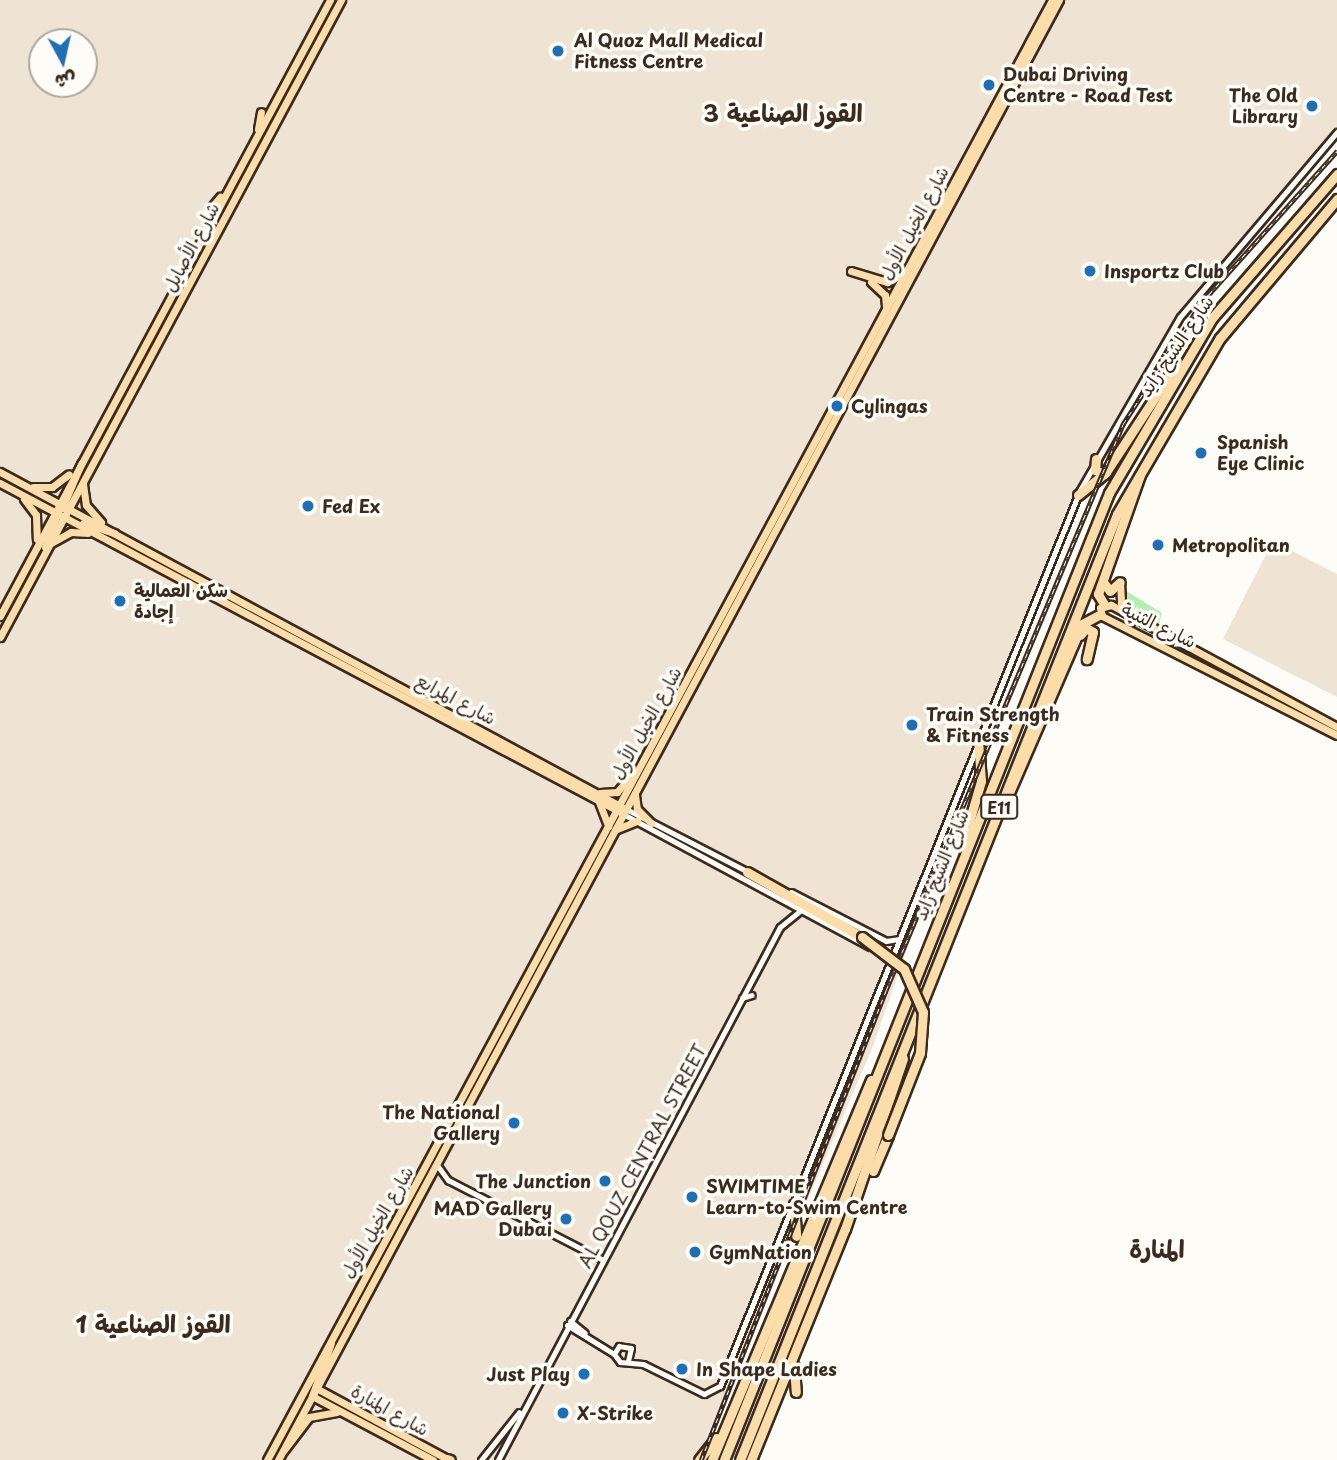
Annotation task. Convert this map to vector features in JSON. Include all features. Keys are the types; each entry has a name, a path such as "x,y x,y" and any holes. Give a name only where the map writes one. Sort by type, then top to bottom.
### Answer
{"highway":[{"name":"شارع الشيخ زايد","path":"724,1460 1095,522 1179,366 1248,272 1337,174"},
{"name":"شارع الشيخ زايد","path":"740,1460 1002,801 1141,467 1220,338 1317,219 1337,199"},
{"path":"1317,219 1337,208"},
{"path":"1078,495 1104,474 1144,406 1179,366"},
{"path":"1096,459 1095,470 1104,474"},
{"path":"1104,604 1098,596 1141,467"},
{"path":"1103,582 1110,591 1120,582"},
{"path":"1002,801 1019,777 1087,619 1101,614"},
{"path":"1077,639 1084,628 1092,630 1087,659"},
{"path":"962,854 981,781 978,739"},
{"path":"747,872 862,937 904,969 923,1012 920,1053 888,1135 845,1229"},
{"path":"751,1460 845,1229 896,1088 905,1046"},
{"path":"712,1460 862,1091 875,1077"},
{"path":"783,1280 799,1227 794,1203"},
{"path":"796,1392 792,1373 800,1341"},
{"path":"699,1460 738,1393"},
{"path":"758,1460 765,1429"}],"main road":[{"name":"شارع الأصايل","path":"0,637 46,547 82,457 330,0"},
{"name":"شارع الأصايل","path":"0,616 37,541 85,477 341,0"},
{"name":"شارع الخيل الأول","path":"278,1460 333,1332 621,810 638,770 1052,0"},
{"name":"شارع الخيل الأول","path":"621,810 635,794 1059,0"},
{"path":"258,133 261,112"},
{"path":"210,209 226,192"},
{"path":"851,271 890,282 909,267"},
{"path":"871,282 885,295 886,311"},
{"path":"24,485 56,485 82,457"},
{"name":"شارع المرابع","path":"0,472 24,485 96,536 595,796"},
{"path":"85,477 87,508 114,533"},
{"path":"4,485 60,510"},
{"name":"شارع المرابع","path":"4,485 114,533 621,810"},
{"path":"19,493 36,515 37,541"},
{"path":"46,547 71,532 96,536"},
{"path":"1120,582 1122,606 1138,623"},
{"name":"شارع الثنية","path":"1104,604 1138,623 1335,731 1101,614 1104,604"},
{"path":"1234,680 1239,690"},
{"path":"1267,705 1276,703"},
{"path":"637,821 611,828 595,796 617,792 638,770"},
{"path":"635,794 637,808 651,823"},
{"name":"شارع الخيل الأول","path":"267,1460 308,1392 324,1374 611,828"},
{"path":"308,1392 333,1332"},
{"path":"324,1374 332,1396"},
{"name":"شارع المنارة","path":"308,1392 332,1396 449,1460"},
{"name":"شارع المنارة","path":"308,1392 433,1460"},
{"path":"283,1450 312,1415 345,1414"}],"street":[{"path":"604,1343 614,1354 628,1361 643,1364 710,1394 720,1386 1078,495 1096,459 1192,301 1337,132"},
{"name":"شارع المرابع","path":"621,810 874,950"},
{"name":"شارع المرابع","path":"621,810 884,940"},
{"path":"780,899 783,921 801,910"},
{"name":"AL QOUZ CENTRAL STREET","path":"498,1460 601,1262 656,1167 687,1100 783,921"},
{"path":"886,972 874,950 884,948 884,940 900,936"},
{"path":"742,998 752,995"},
{"path":"687,1100 696,1100"},
{"path":"437,1162 448,1180 601,1262"},
{"path":"426,1182 448,1180"},
{"path":"569,1323 604,1343 632,1350 643,1364"},
{"path":"614,1354 619,1346"},
{"path":"628,1361 632,1350"},
{"name":"AL QOUZ CENTRAL STREET","path":"481,1460 526,1404"}],"shaded area":[{"path":"0,0 1337,0 1337,139 1186,320 1128,412 1074,517 954,815 873,1046 697,1460 0,1460"},
{"path":"1273,541 1337,574 1337,697 1223,639"}],"green space":[{"path":"1123,589 1162,613 1158,627 1124,604"}],"railway":[{"path":"701,1460 886,990 1123,424 1202,302 1337,151"}],"place":[{"name":"Al Quoz Mall Medical Fitness Centre","path":"558,51"},
{"name":"Dubai Driving Centre - Road Test","path":"989,85"},
{"name":"The Old Library","path":"1312,106"},
{"name":"Insportz Club","path":"1090,271"},
{"name":"Cylingas","path":"837,406"},
{"name":"Spanish Eye Clinic","path":"1201,453"},
{"name":"Fed Ex","path":"308,506"},
{"name":"Metropolitan","path":"1158,545"},
{"name":"سكن العمالية إجادة","path":"120,601"},
{"name":"Train Strength & Fitness","path":"912,725"},
{"name":"The National Gallery","path":"514,1123"},
{"name":"The Junction","path":"605,1181"},
{"name":"SWIMTIME Learn-to-Swim Centre","path":"692,1197"},
{"name":"MAD Gallery Dubai","path":"566,1219"},
{"name":"GymNation","path":"695,1252"},
{"name":"In Shape Ladies","path":"682,1369"},
{"name":"Just Play","path":"584,1374"},
{"name":"X-Strike","path":"563,1413"}],"district":[{"name":"القوز الصناعية 3","path":"783,113"},
{"name":"المنارة","path":"1157,1249"},
{"name":"القوز الصناعية 1","path":"153,1324"}]}
